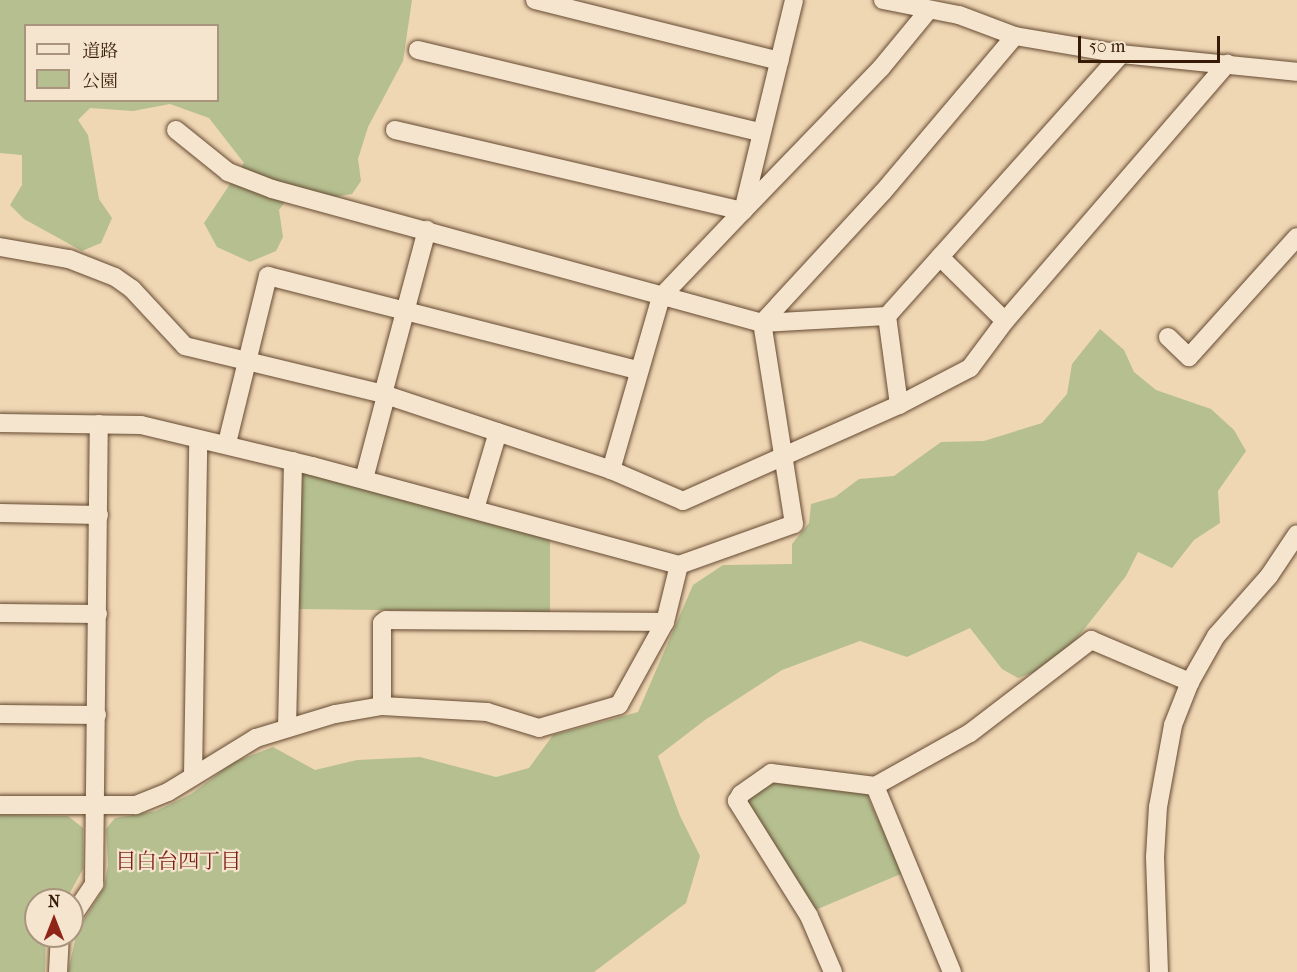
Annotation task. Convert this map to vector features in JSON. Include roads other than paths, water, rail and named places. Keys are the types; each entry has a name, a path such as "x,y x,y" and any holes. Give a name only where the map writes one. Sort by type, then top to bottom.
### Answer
{"street":[{"path":"535,0 779,61"},
{"path":"743,211 760,132 794,0"},
{"path":"883,0 928,11 958,15 1015,36 1121,54 1297,72"},
{"path":"610,470 661,297 881,69 928,11"},
{"path":"762,323 884,192 1015,36"},
{"path":"417,50 760,132"},
{"path":"176,129 228,172 272,189 427,230 661,297 762,323 887,316 1121,54"},
{"path":"0,248 69,259 115,277 132,288 185,346 384,395 610,470 682,501 899,405 970,368 1005,321 1227,64"},
{"path":"395,130 743,211"},
{"path":"364,479 427,230"},
{"path":"1167,337 1189,357 1297,237"},
{"path":"940,257 1005,321"},
{"path":"227,443 268,276 406,314 638,370"},
{"path":"887,316 899,405"},
{"path":"0,423 141,425 198,440 227,443 679,566 794,524 762,323"},
{"path":"84,899 94,884 99,423"},
{"path":"475,509 498,432"},
{"path":"193,776 198,440"},
{"path":"287,728 293,461"},
{"path":"0,513 99,515"},
{"path":"1159,972 1154,906 1158,807 1173,725 1190,682 1216,636 1269,576 1297,534"},
{"path":"0,805 96,807 136,805 153,800 256,738 287,728 382,706 487,712 539,728 619,705 665,622 679,566"},
{"path":"0,613 98,614"},
{"path":"382,706 382,623 386,621 665,622"},
{"path":"833,972 809,916 737,801 741,794 771,773 875,786 970,733 1091,640 1190,682"},
{"path":"0,714 97,715"},
{"path":"875,786 952,972"},
{"path":"58,972 59,948"}],"district":[{"name":"目白台四丁目","path":"178,861"}]}
